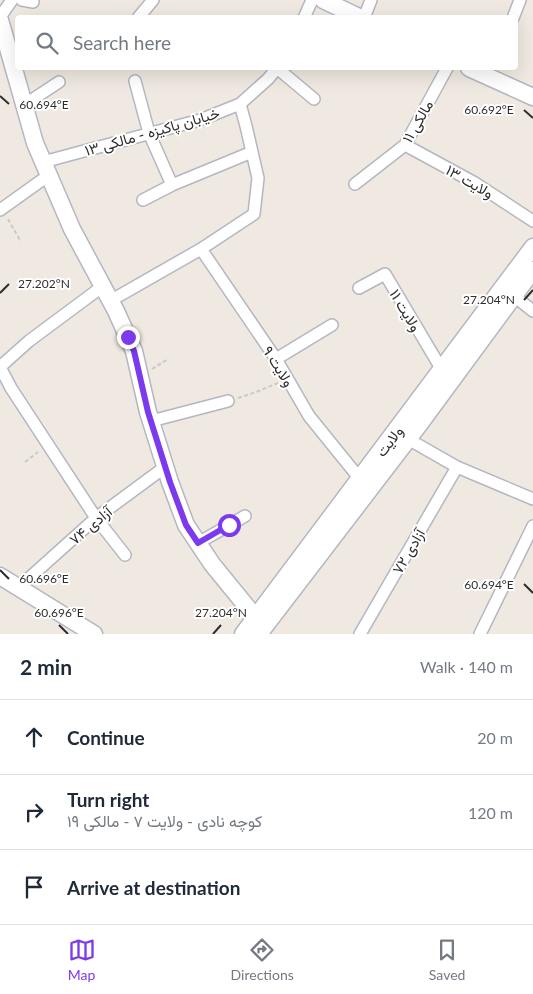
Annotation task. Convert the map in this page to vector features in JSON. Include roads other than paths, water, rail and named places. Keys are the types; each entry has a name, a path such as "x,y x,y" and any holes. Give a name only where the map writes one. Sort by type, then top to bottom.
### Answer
{"main road":[{"path":"323,0 356,15"},
{"path":"0,19 12,45 15,60"},
{"path":"17,70 24,105 35,143 72,229 134,351 165,467 186,525 212,564 256,618"},
{"path":"490,72 533,97"},
{"name":"ولایت","path":"243,634 533,247"},
{"name":"ولایت","path":"259,634 408,439 533,270"},
{"path":"0,576 94,634"}],"street":[{"path":"0,19 12,0"},
{"path":"141,15 154,0"},
{"path":"305,15 312,0"},
{"path":"364,15 371,0"},
{"path":"513,15 520,0"},
{"name":"خیابان پاکیزه - مالکی ۱۳","path":"46,169 149,133 200,120 240,104 275,70"},
{"path":"279,70 314,98"},
{"name":"مالکی ۱۱","path":"354,184 404,145 446,70"},
{"path":"135,81 149,133 172,185"},
{"path":"24,105 59,82"},
{"path":"125,555 96,518 11,388 0,367 29,341 106,294 201,249 254,214 258,178 240,104"},
{"name":"ولایت ۱۳","path":"404,145 475,183 533,221"},
{"path":"143,200 172,185 252,152"},
{"path":"1,209 46,169"},
{"name":"ولایت ۹","path":"201,249 276,359 309,416 360,480"},
{"name":"ولایت ۱۱","path":"359,288 384,274 442,370"},
{"path":"514,296 533,311"},
{"path":"276,359 332,325"},
{"path":"151,420 228,401"},
{"path":"408,439 457,467 533,499"},
{"name":"آزادی ۷۴","path":"18,588 96,518 165,467"},
{"name":"آزادی ۷۲","path":"360,634 457,467"},
{"path":"198,543 245,516"},
{"path":"480,634 533,526"}]}
